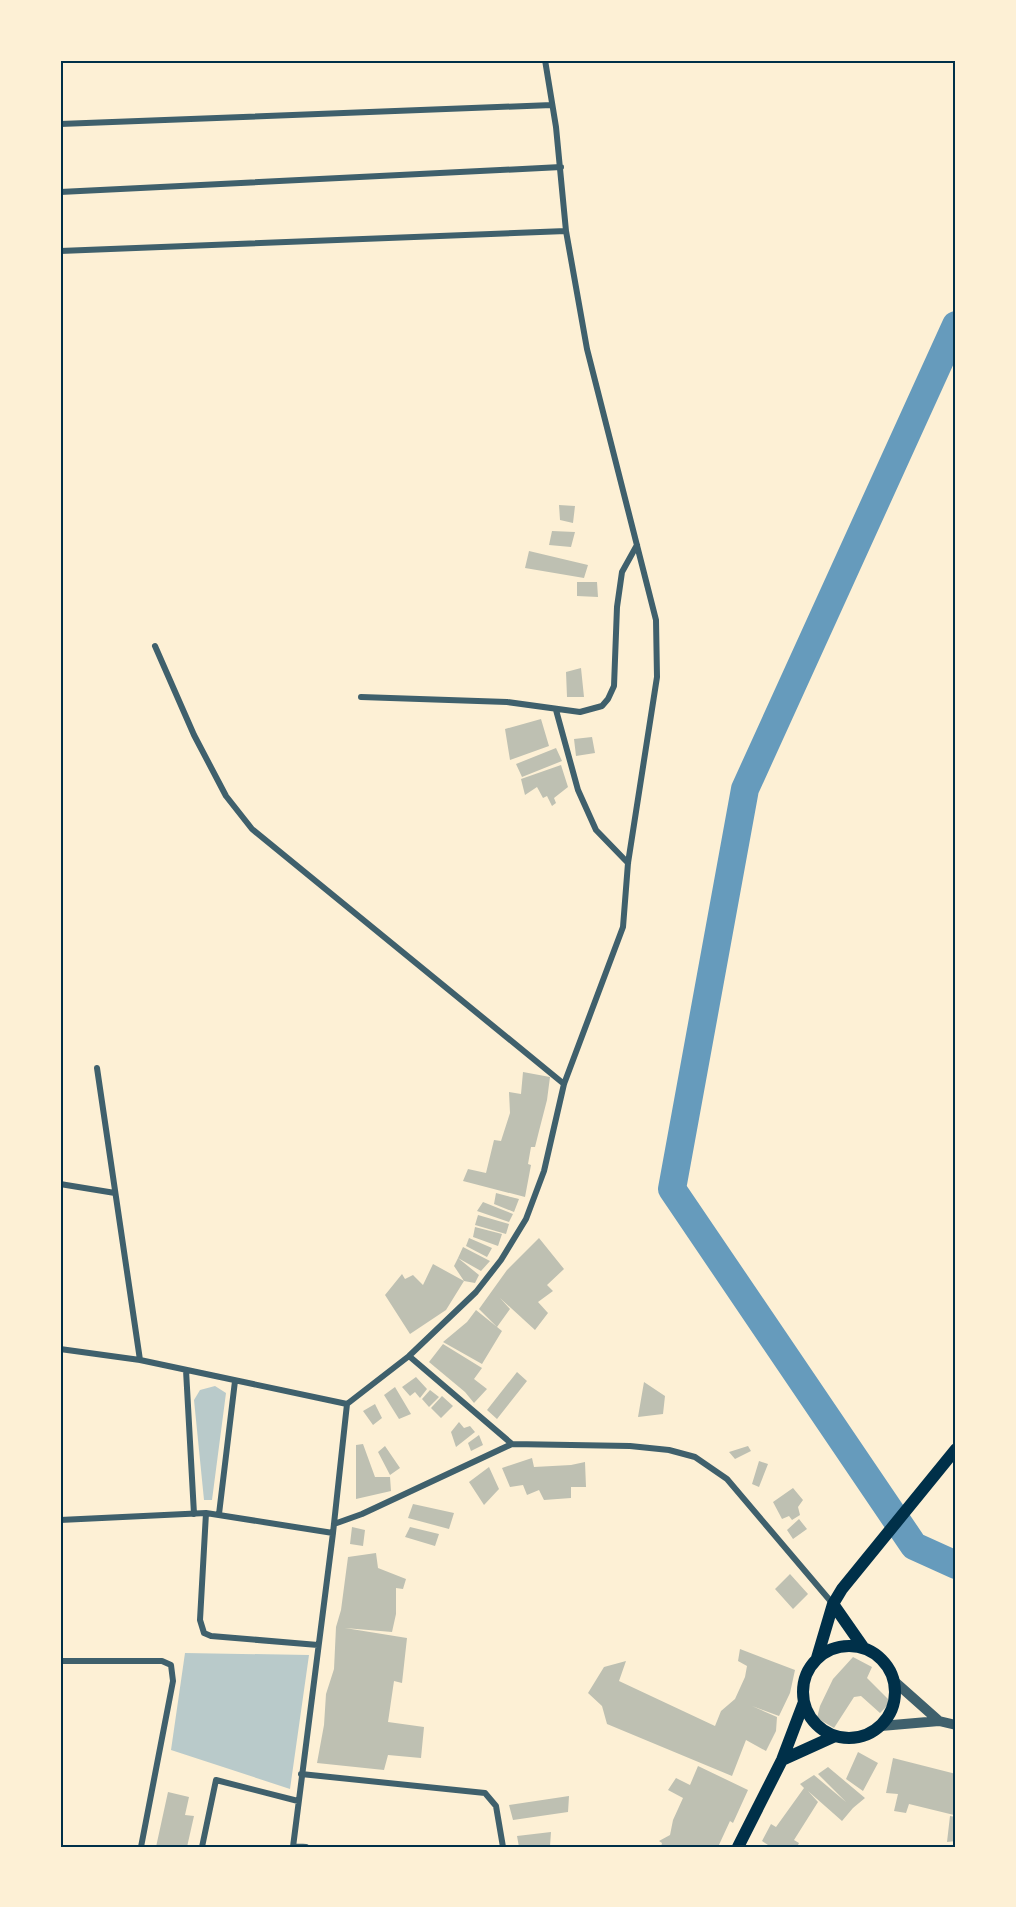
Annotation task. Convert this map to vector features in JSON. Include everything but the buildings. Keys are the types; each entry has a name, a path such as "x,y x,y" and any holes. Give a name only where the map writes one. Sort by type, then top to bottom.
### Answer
{"main road":[{"path":"738,1847 782,1760 804,1702 804,1678 817,1658 833,1604 954,1452"},
{"path":"782,1760 835,1736 859,1737 880,1726 893,1705 894,1681 883,1659 863,1647 833,1604"},
{"path":"817,1658 838,1646 863,1647"},
{"path":"804,1702 815,1724 835,1736"}],"street":[{"path":"306,1847 293,1847 347,1404 409,1356 476,1292 501,1260 526,1219 544,1171 564,1084 623,927 628,863 657,677 657,620 587,349 566,231 561,167 545,60"},
{"path":"60,124 552,105"},
{"path":"60,192 561,167"},
{"path":"60,251 566,231"},
{"path":"361,697 507,702 580,712 602,706 614,686 617,608 622,572 637,545"},
{"path":"155,646 194,735 226,796 252,829 564,1084"},
{"path":"556,710 578,790 596,830 628,863"},
{"path":"97,1068 140,1360"},
{"path":"60,1184 115,1193"},
{"path":"60,1349 140,1360 347,1404"},
{"path":"409,1356 512,1444"},
{"path":"186,1370 194,1514"},
{"path":"219,1514 235,1381"},
{"path":"334,1524 362,1514 512,1444 630,1446 669,1450 695,1457 727,1479 833,1604"},
{"path":"206,1513 200,1620 204,1633 211,1636 318,1645"},
{"path":"60,1520 206,1513 333,1533"},
{"path":"60,1661 162,1661 171,1665 173,1681 141,1847"},
{"path":"894,1681 939,1721"},
{"path":"880,1726 939,1721 956,1725"},
{"path":"301,1774 485,1793 496,1806 503,1847"},
{"path":"202,1847 216,1780 298,1801"}],"shaded area":[{"path":"215,1386 226,1393 212,1500 204,1500 194,1400 200,1390"},
{"path":"185,1653 309,1655 290,1789 171,1750"}],"waterway":[{"path":"956,325 745,789 672,1189 914,1546 956,1565"}]}
